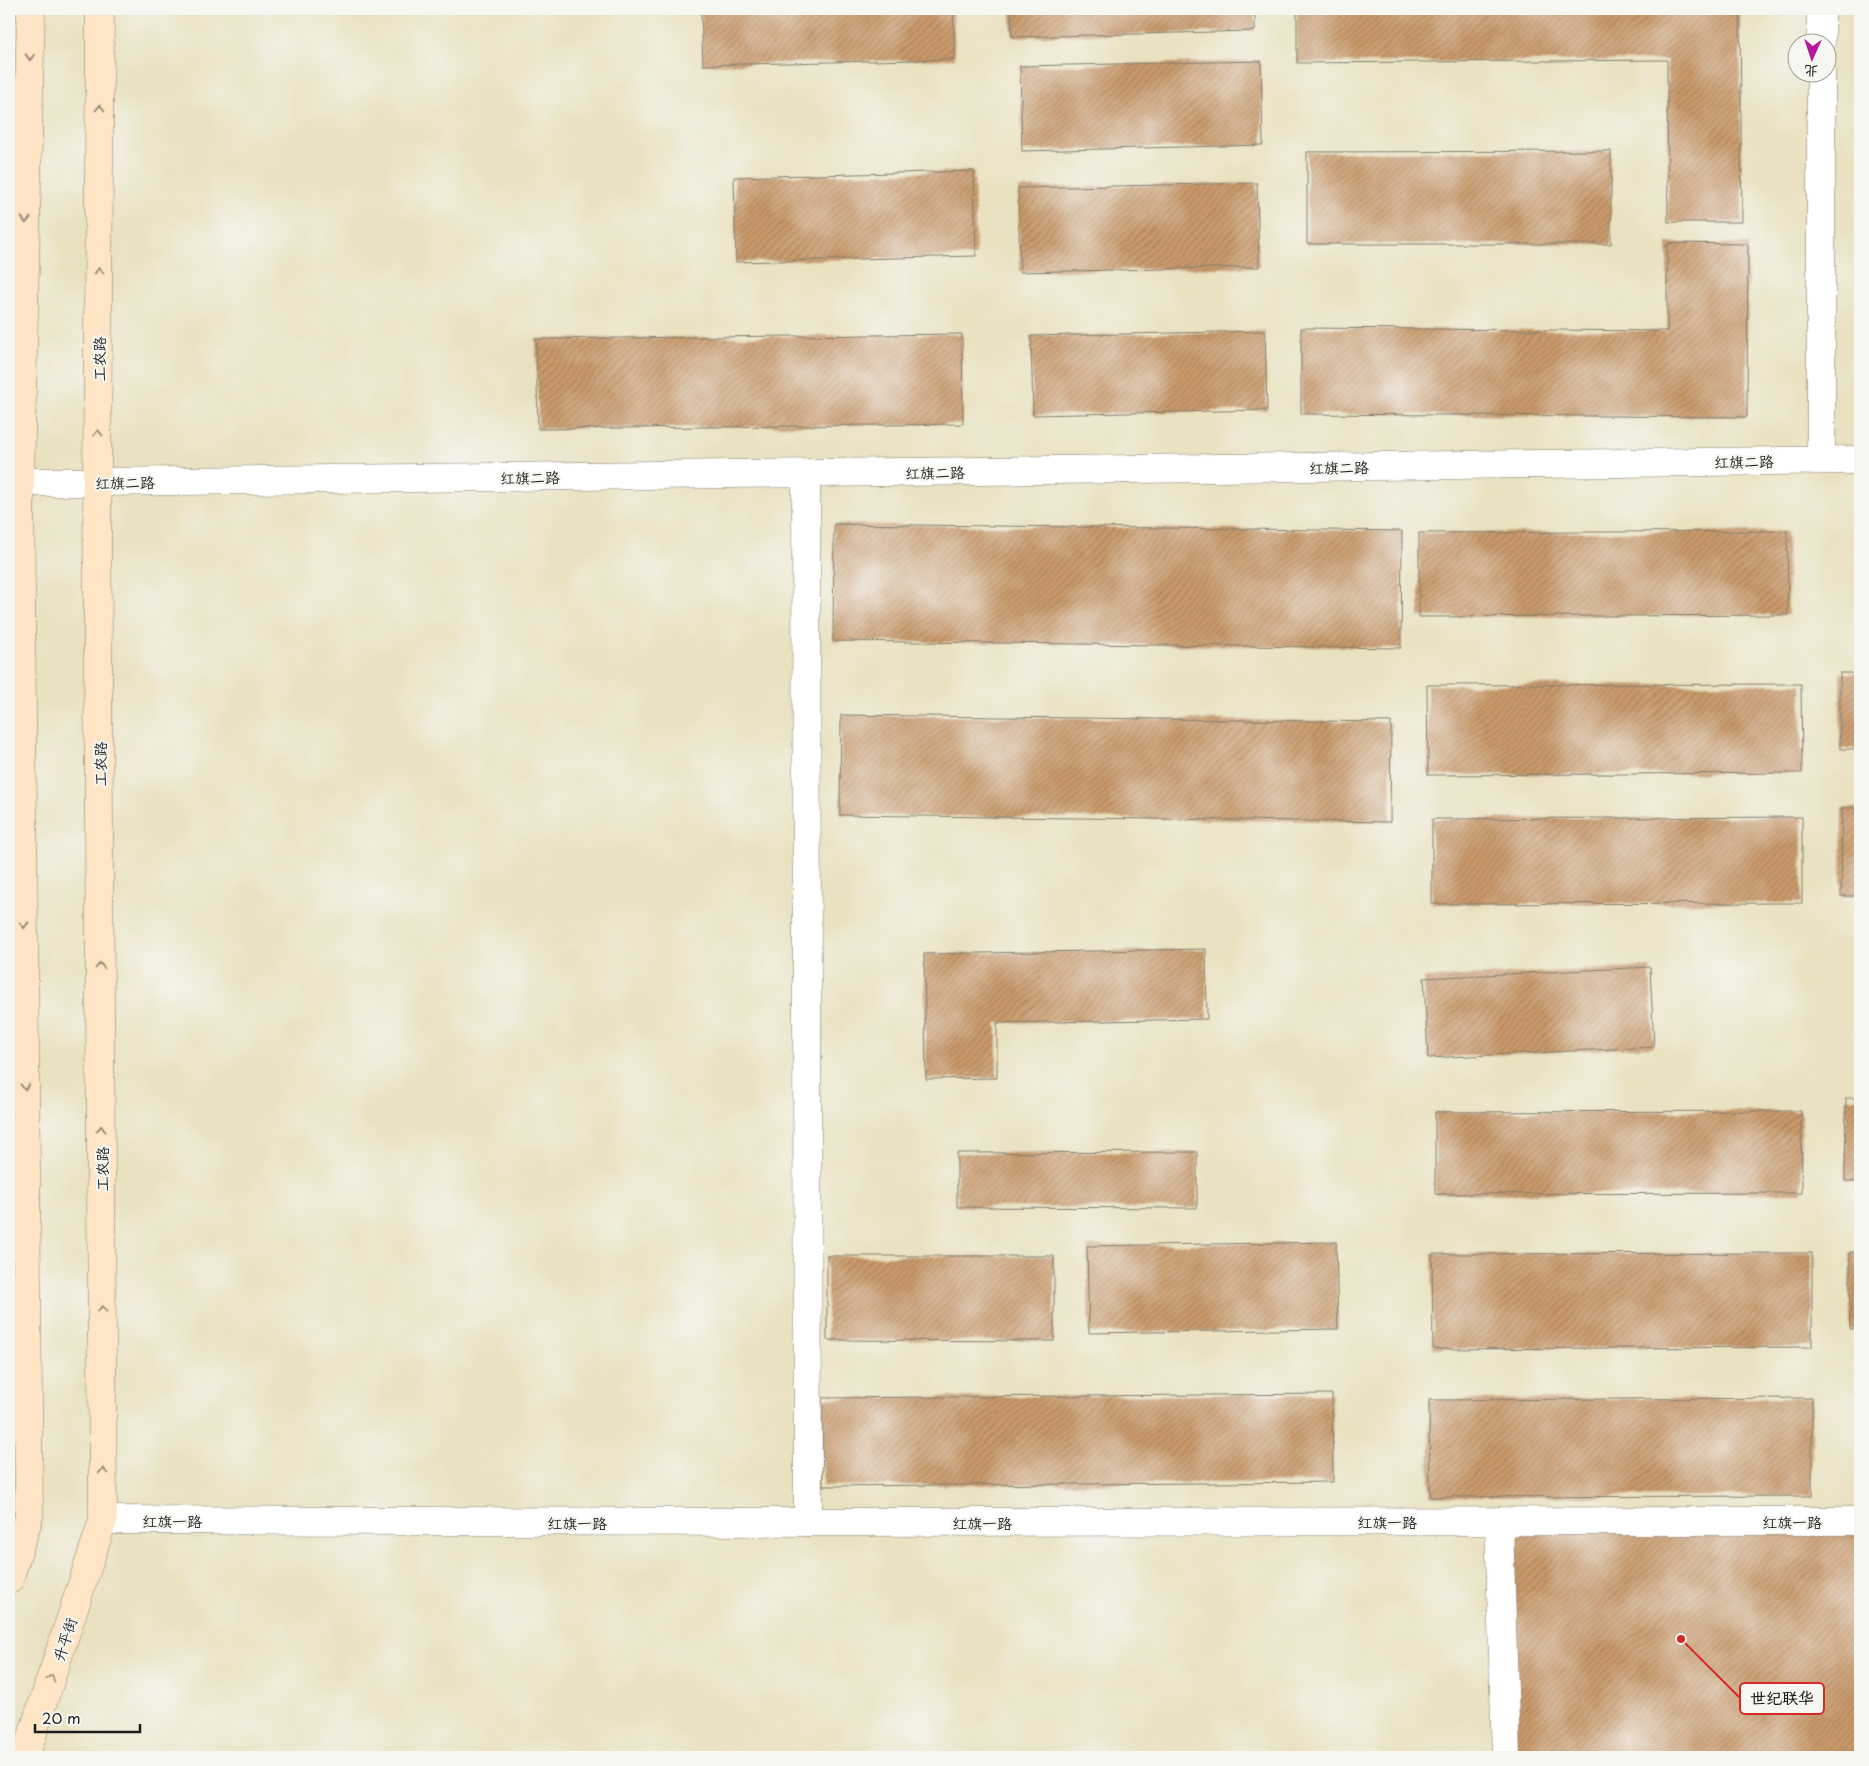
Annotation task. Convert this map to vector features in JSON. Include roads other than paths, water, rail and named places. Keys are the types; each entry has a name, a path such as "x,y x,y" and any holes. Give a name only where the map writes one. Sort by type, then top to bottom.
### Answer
{"main road":[{"path":"9,1580 29,1517 14,482 31,9"},
{"name":"工农路","path":"100,9 97,482 103,1520"},
{"name":"升平街","path":"25,1757 103,1520"}],"street":[{"path":"1821,9 1821,32"},
{"path":"1820,460 1821,82"},
{"name":"红旗二路","path":"14,482 1860,460"},
{"path":"806,474 808,1522"},
{"name":"红旗一路","path":"103,1520 808,1522 1860,1521"},
{"path":"1498,1521 1506,1757"}],"place":[{"name":"世纪联华","path":"1681,1639"}]}
